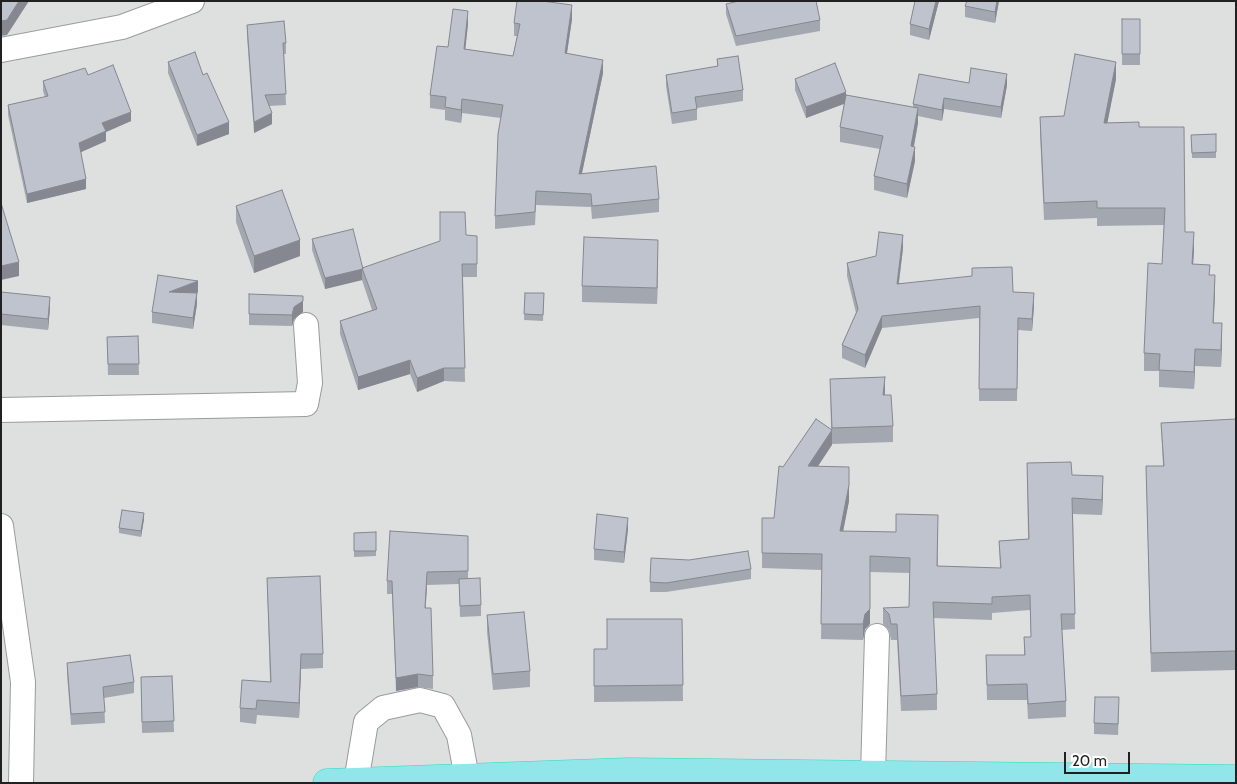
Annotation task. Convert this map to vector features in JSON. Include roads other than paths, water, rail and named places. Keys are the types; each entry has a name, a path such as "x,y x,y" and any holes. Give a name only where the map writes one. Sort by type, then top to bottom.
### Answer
{"highway":[{"path":"327,783 628,772 702,778 873,774 1236,779"}],"street":[{"path":"1,50 122,27 192,1"},
{"path":"1,410 306,404 310,384 306,325"},
{"path":"1,526 16,620 22,682 22,783"},
{"path":"873,774 877,636"},
{"path":"356,782 366,722 384,708 420,700 443,706 459,735 467,778"}]}
